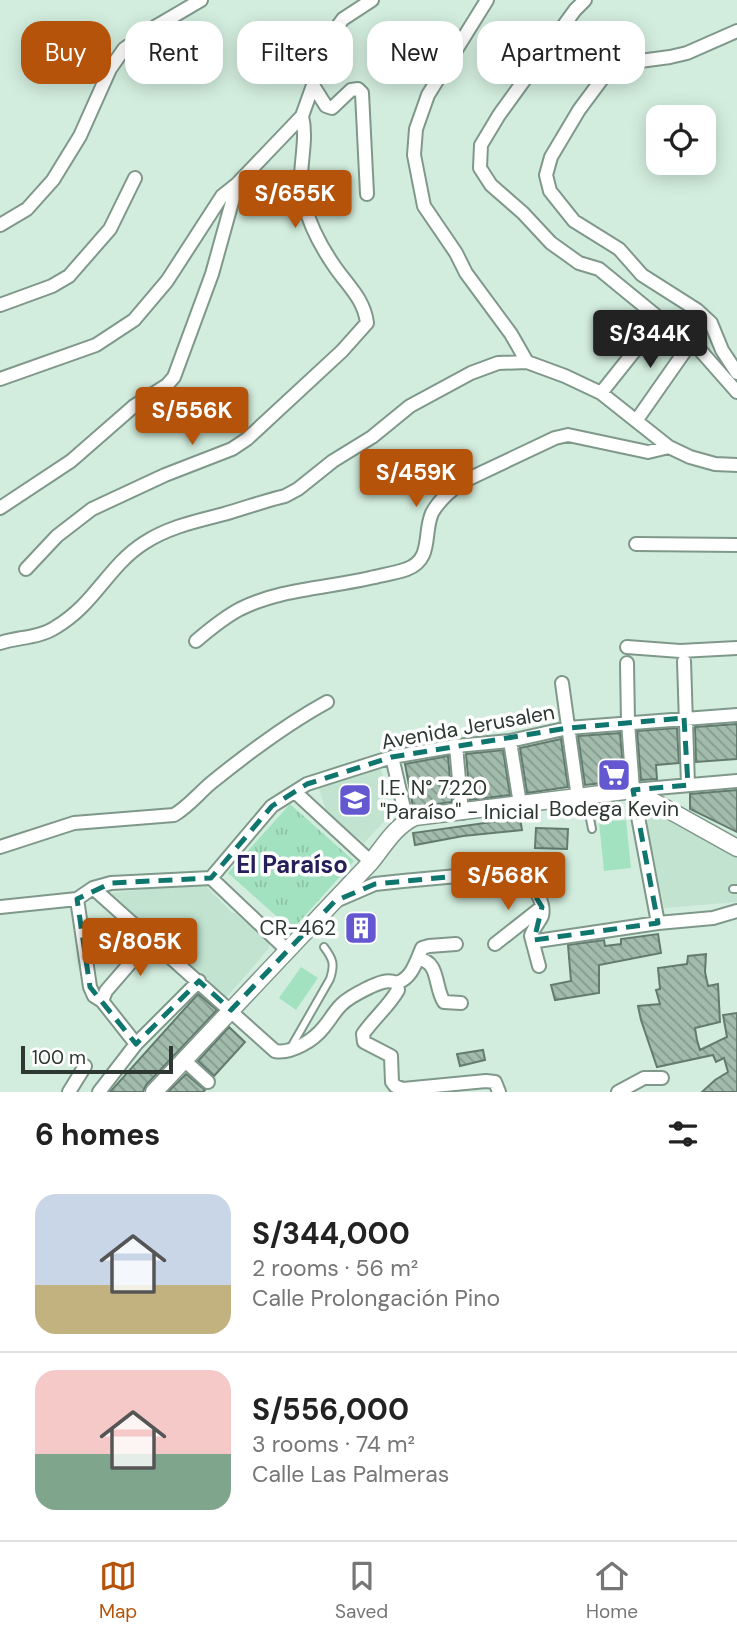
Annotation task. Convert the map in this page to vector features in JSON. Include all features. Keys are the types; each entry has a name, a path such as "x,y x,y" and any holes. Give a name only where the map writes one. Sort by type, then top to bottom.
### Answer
{"street":[{"path":"0,225 27,209 53,180 80,136 110,69 124,49 201,0"},
{"path":"0,379 96,345 134,320 167,281 222,196 237,184 302,116 331,35 343,19 372,0"},
{"path":"487,0 428,95 416,129 414,155 424,206 527,362"},
{"path":"585,0 499,115 481,145 480,168 491,184 551,243 579,263 599,269 660,319 692,341 737,392"},
{"path":"737,31 678,55 625,63 605,75 579,110 551,157 547,175 550,191 574,221 619,249 642,275 698,310 711,323 722,350 737,373"},
{"path":"314,87 326,106 332,108 351,90 358,89 362,93 367,194"},
{"path":"26,569 57,536 92,509 166,475 232,449 247,439 342,351 367,323 362,302 313,232 302,200 300,183 306,131 302,116"},
{"path":"0,305 52,286 69,276 110,229 135,178"},
{"path":"0,508 71,461 134,405 167,385 174,377 212,274 237,184"},
{"path":"601,393 660,319"},
{"path":"636,421 692,341"},
{"path":"722,350 737,367"},
{"path":"0,643 44,633 64,622 82,609 101,589 116,566 145,542 184,524 285,496 372,437 410,406 471,373 498,363 527,362 565,376 601,393 669,447 690,457 715,464 737,465"},
{"path":"196,641 240,609 265,599 299,590 337,586 407,569 419,562 425,554 431,516 449,492 462,482 555,438 568,435 648,452 669,447"},
{"path":"636,544 737,545"},
{"path":"627,647 680,651 737,649"},
{"path":"684,661 688,785"},
{"path":"627,663 633,790 658,923"},
{"path":"562,683 582,797"},
{"path":"0,847 74,823 174,815 188,807 208,786 280,730 327,702"},
{"name":"Avenida Jerusalen","path":"211,878 272,806 307,784 392,757 456,746 510,741 568,729 737,715"},
{"path":"510,741 520,804"},
{"path":"456,746 462,813"},
{"path":"392,757 407,821"},
{"path":"154,1092 372,862 399,827 407,821 415,817 633,790 737,781"},
{"path":"633,790 737,848"},
{"path":"295,792 372,862"},
{"path":"335,901 375,884 479,874 526,881 539,896 542,907 542,914 532,931 539,966"},
{"path":"0,907 77,898 93,888 111,883 211,878 288,951"},
{"path":"93,888 275,1051 289,1051 316,1035 343,1002 359,992 382,981 404,981 414,968 422,948 456,944"},
{"path":"77,898 90,988 136,1044"},
{"path":"495,944 542,907"},
{"path":"532,939 537,941 658,923 713,918 737,911"},
{"path":"102,1001 106,991 151,939"},
{"path":"418,959 426,960 433,966 438,993 444,1002 461,1003"},
{"path":"99,1092 136,1044 199,981"},
{"path":"397,983 398,990 393,999 363,1034 364,1042 391,1056 392,1082 395,1086 403,1089 486,1081 497,1087"},
{"path":"184,1060 208,1082"},
{"path":"69,1092 85,1066"},
{"path":"618,1092 644,1078 662,1078"}],"lane":[{"path":"582,797 593,829"},
{"path":"289,1051 330,979 334,967 332,958 324,947"}],"highlighted area":[{"path":"684,718 688,785 633,790 658,923 534,940 542,907 526,881 479,874 375,884 335,901 231,1010 199,981 136,1044 90,987 77,899 111,883 211,878 272,806 307,784 392,757 568,728"}],"shaded area":[{"name":"I.E. N° 7220 \"Paraíso\" - Inicial","path":"380,768 389,816 364,843 327,813 318,786"},
{"path":"650,811 737,856 737,902 664,908 646,818"},
{"path":"203,883 232,913 269,943 269,948 228,996 220,998 102,894"}],"green space":[{"path":"290,804 354,861 292,930 228,873"},
{"path":"626,820 631,868 604,871 599,822"},
{"path":"301,967 318,978 296,1010 279,998"}],"building":[{"path":"737,724 737,759 696,762 695,727"},
{"path":"677,728 679,763 656,765 657,779 641,780 637,731"},
{"path":"620,733 623,767 601,769 602,783 585,785 578,736"},
{"path":"561,739 568,787 527,793 520,748"},
{"path":"503,750 510,795 470,800 466,754"},
{"path":"448,756 452,802 413,807 405,764"},
{"path":"737,790 737,832 690,809 690,794"},
{"path":"520,818 522,830 463,836 415,845 413,833"},
{"path":"536,828 568,829 567,849 535,848"},
{"name":"CR-462","path":"361,919 367,922 370,928 367,934 361,937 355,934 352,928 355,922"},
{"path":"658,934 661,953 599,965 599,993 555,1000 551,985 571,981 568,945 604,940 605,946 621,944 621,939"},
{"path":"706,954 705,972 708,986 718,984 720,1022 695,1028 697,1040 700,1050 727,1037 723,1015 737,1013 737,1092 702,1092 728,1072 724,1058 716,1062 713,1055 657,1067 641,1020 638,1006 660,1004 656,990 660,989 658,968 687,964 688,956"},
{"path":"198,994 217,1010 146,1085 143,1092 110,1092"},
{"path":"229,1027 245,1042 214,1076 198,1061"},
{"path":"483,1050 485,1060 460,1066 457,1054"},
{"path":"186,1074 205,1090 168,1092"}],"place":[{"name":"Bodega Kevin","path":"614,775"},
{"name":"I.E. N° 7220 \"Paraíso\" - Inicial","path":"355,800"},
{"name":"CR-462","path":"361,928"}],"district":[{"name":"El Paraíso","path":"292,864"}]}
